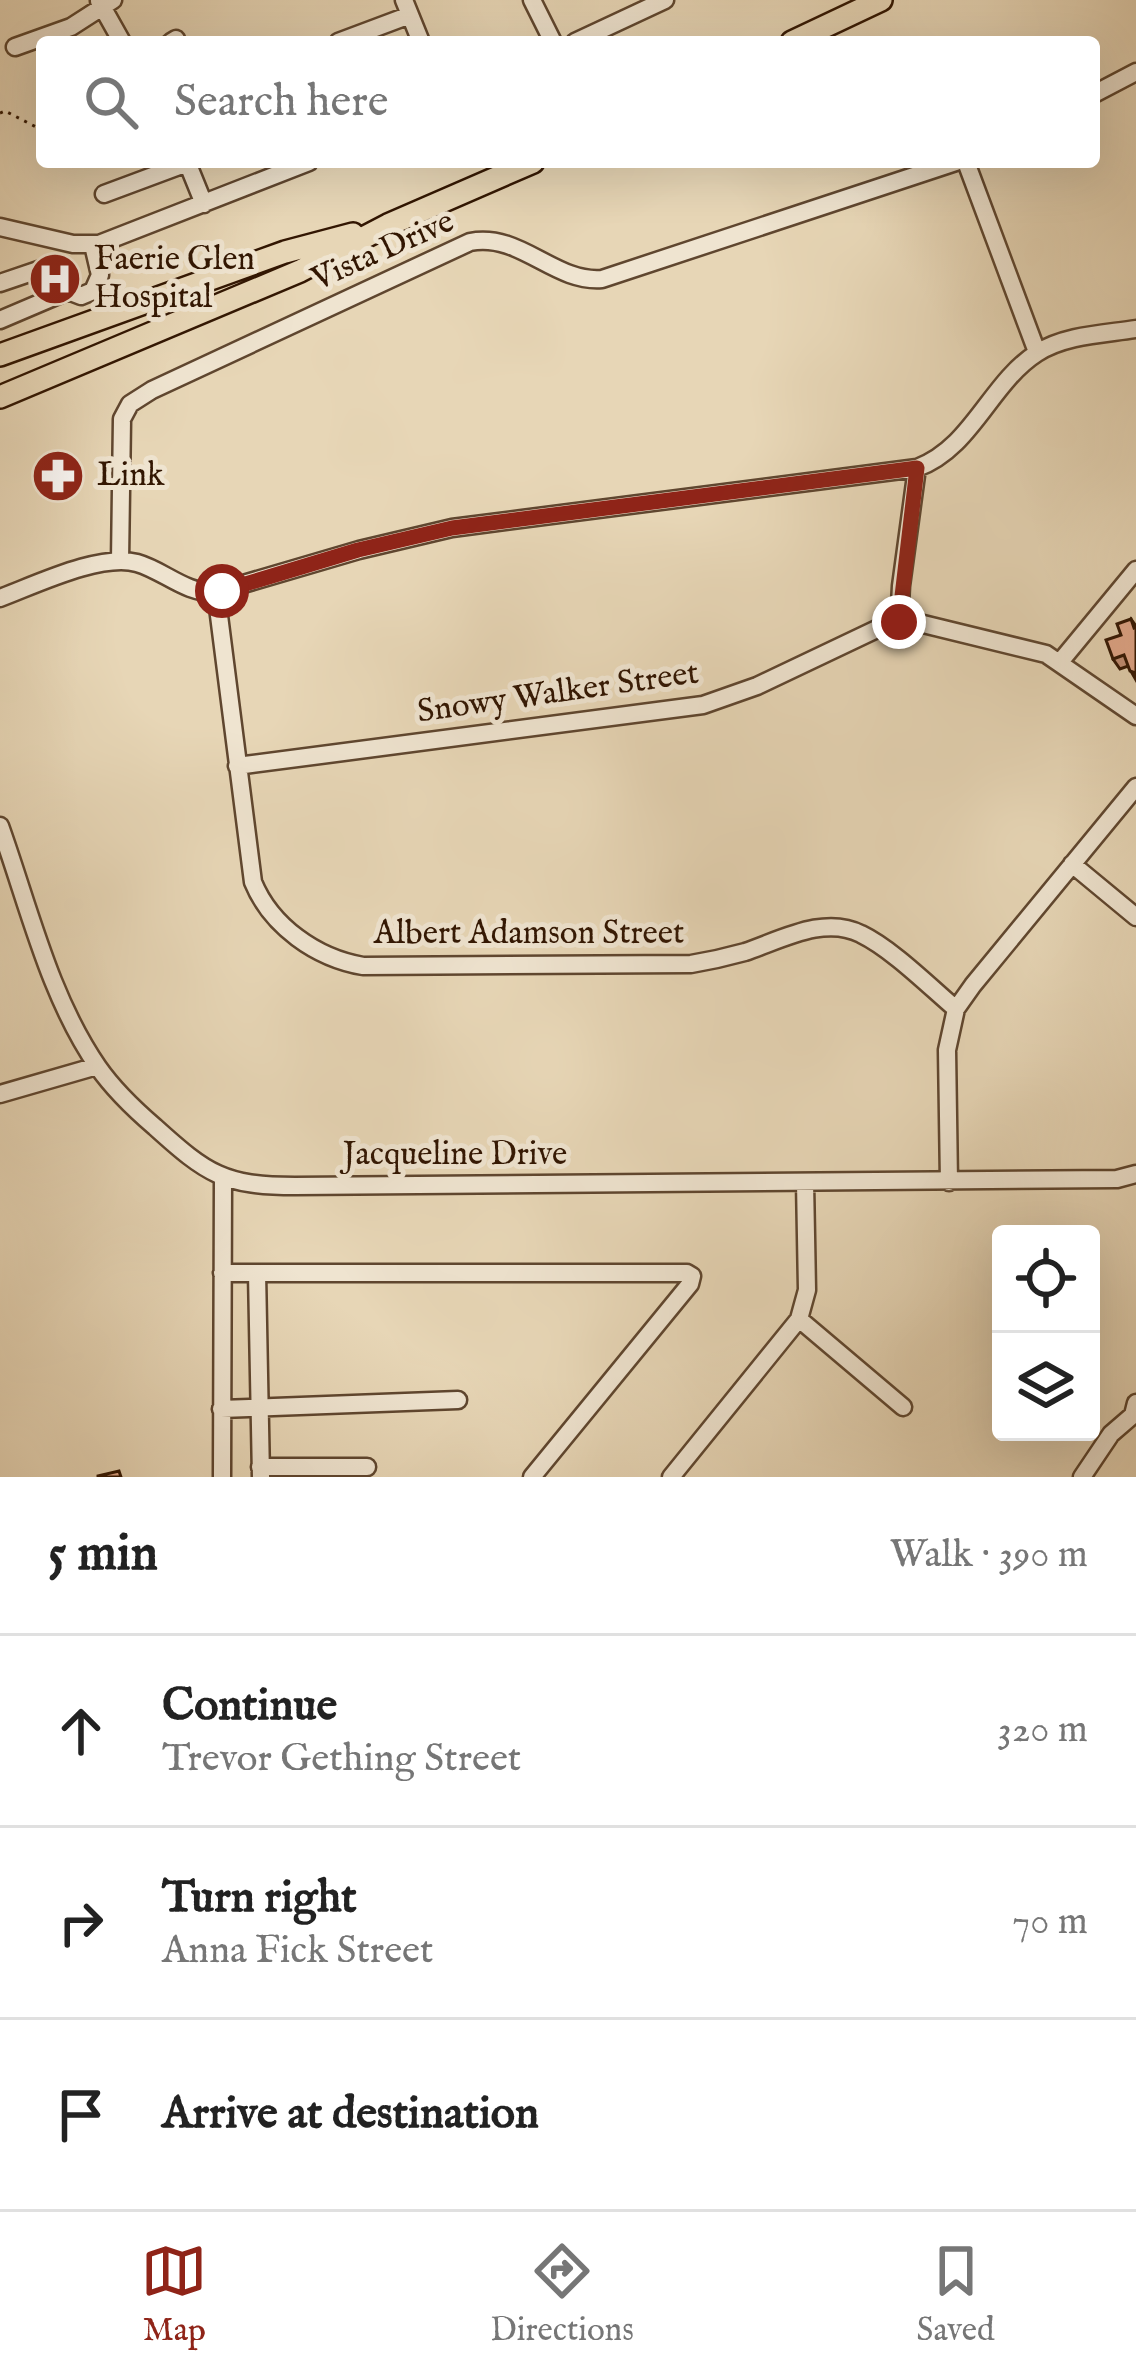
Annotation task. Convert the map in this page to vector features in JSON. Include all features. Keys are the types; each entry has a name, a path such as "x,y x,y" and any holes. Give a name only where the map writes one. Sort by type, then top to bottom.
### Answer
{"main road":[{"path":"805,36 881,0"},
{"path":"0,398 300,271 388,225 519,168"},
{"path":"0,355 285,252 388,225"}],"street":[{"path":"532,0 550,36"},
{"path":"588,36 664,0"},
{"path":"46,36 71,27 105,3 119,36"},
{"path":"350,36 407,8 419,36"},
{"path":"15,47 36,40"},
{"path":"1100,91 1136,72"},
{"path":"104,194 172,168"},
{"path":"190,168 204,204"},
{"path":"0,227 93,245 295,168"},
{"name":"Vista Drive","path":"120,561 122,419 133,401 152,390 470,242 494,240 569,274 602,279 938,168"},
{"path":"968,168 1037,352"},
{"path":"0,320 68,291 86,296 97,286 100,275 93,245"},
{"path":"0,283 50,266 60,273 68,291"},
{"path":"0,598 98,564 120,561 140,564 197,591 216,592 452,528 917,468 946,453 1037,352 1058,343 1136,329"},
{"path":"917,468 899,622 1046,654 1136,716"},
{"path":"1060,662 1136,570"},
{"name":"Albert Adamson Street","path":"216,592 252,876 271,915 319,951 347,963 377,966 691,964 732,956 817,927 833,927 869,938 956,1009"},
{"name":"Snowy Walker Street","path":"237,766 721,701 899,622"},
{"path":"950,1181 947,1050 956,1009 1136,787"},
{"name":"Jacqueline Drive","path":"0,826 59,995 97,1066 151,1124 223,1178 261,1186 1117,1179 1136,1174"},
{"path":"1072,864 1136,917"},
{"path":"0,1094 97,1066"},
{"path":"223,1178 223,1477"},
{"name":"Jacqueline Drive","path":"1117,1179 1136,1187"},
{"path":"671,1477 799,1319 807,1290 805,1182"},
{"path":"222,1273 692,1276 532,1477"},
{"path":"257,1273 261,1472 367,1467"},
{"path":"799,1319 903,1407"},
{"path":"221,1409 458,1400"},
{"path":"1082,1477 1111,1434 1135,1411"}],"path":[{"path":"0,113 5,111 36,127"}],"building":[{"path":"1131,619 1136,627 1136,673 1130,671 1124,655 1113,659 1106,640 1121,635 1117,624"}],"place":[{"name":"Faerie Glen Hospital","path":"55,279"},
{"name":"Link","path":"58,476"}],"route":[{"path":"222,591 358,550 452,528 917,468 899,622"}]}
